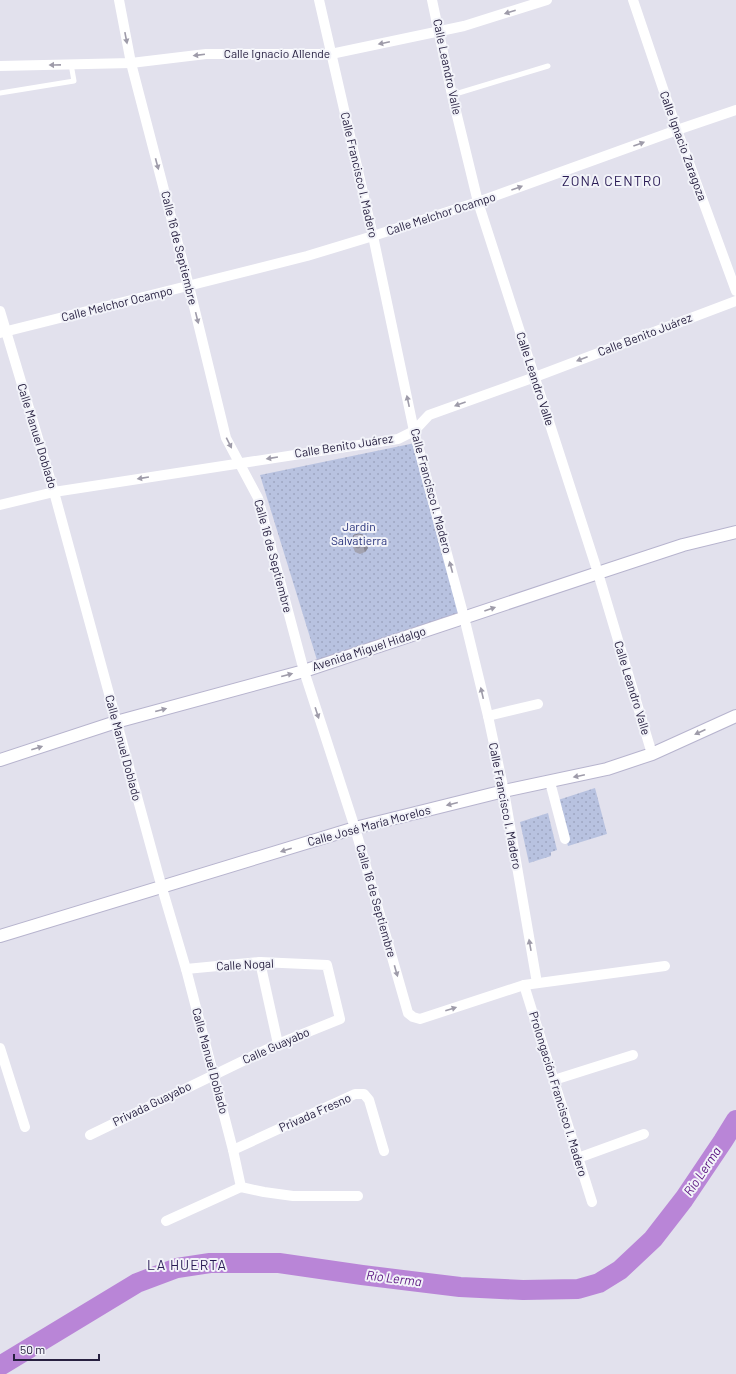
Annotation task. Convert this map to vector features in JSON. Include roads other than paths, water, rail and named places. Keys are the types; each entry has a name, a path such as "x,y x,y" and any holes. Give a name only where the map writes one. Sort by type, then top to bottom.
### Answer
{"street":[{"name":"Calle 16 de Septiembre","path":"119,0 131,63 189,286 226,438 258,498 304,671 355,828 408,1013 413,1017 420,1018 524,985"},
{"name":"Calle Francisco I. Madero","path":"319,0 373,236 414,431 464,617 488,716 504,791 537,983"},
{"name":"Calle Leandro Valle","path":"432,0 452,94 478,202 598,573 652,754"},
{"name":"Calle Ignacio Allende","path":"0,66 131,63 206,54 331,54 464,26 547,0"},
{"name":"Calle Ignacio Zaragoza","path":"633,0 677,130 736,291"},
{"name":"Calle Melchor Ocampo","path":"3,333 307,256 373,236 478,202 736,110"},
{"name":"Calle Benito Juárez","path":"0,505 54,492 398,439 414,431 429,415 535,377 736,301"},
{"name":"Calle Manuel Doblado","path":"0,311 3,333 54,492 116,722 186,969 214,1074 241,1187"},
{"name":"Avenida Miguel Hidalgo","path":"0,760 116,722 304,671 683,545 736,532"},
{"path":"488,716 538,704"},
{"name":"Calle José María Morelos","path":"0,936 162,888 355,828 504,791 607,769 652,754 736,716"},
{"path":"550,782 565,839"},
{"path":"260,962 278,1044"},
{"name":"Calle Nogal","path":"186,969 260,962 327,965 340,1018"},
{"path":"524,985 665,966"},
{"name":"Prolongación Francisco I. Madero","path":"524,985 592,1202"},
{"name":"Calle Guayabo","path":"214,1074 278,1044 340,1018"},
{"path":"0,1048 25,1127"},
{"path":"554,1080 633,1055"},
{"name":"Privada Guayabo","path":"90,1135 214,1074"},
{"name":"Privada Fresno","path":"233,1150 355,1094 364,1094 369,1100 384,1151"},
{"path":"578,1158 644,1134"},
{"path":"166,1221 241,1187 293,1196 358,1196"}],"lane":[{"path":"0,93 74,81 71,64"},
{"path":"452,94 548,66"}],"waterway":[{"name":"Río Lerma","path":"0,1366 137,1283 177,1268 210,1263 279,1263 460,1287 523,1290 578,1289 599,1283 620,1270 653,1239 684,1199 736,1120"}],"district":[{"name":"ZONA CENTRO","path":"612,181"},
{"name":"LA HUERTA","path":"187,1265"}],"park label":[{"name":"Jardin Salvatierra","path":"359,534"}]}
